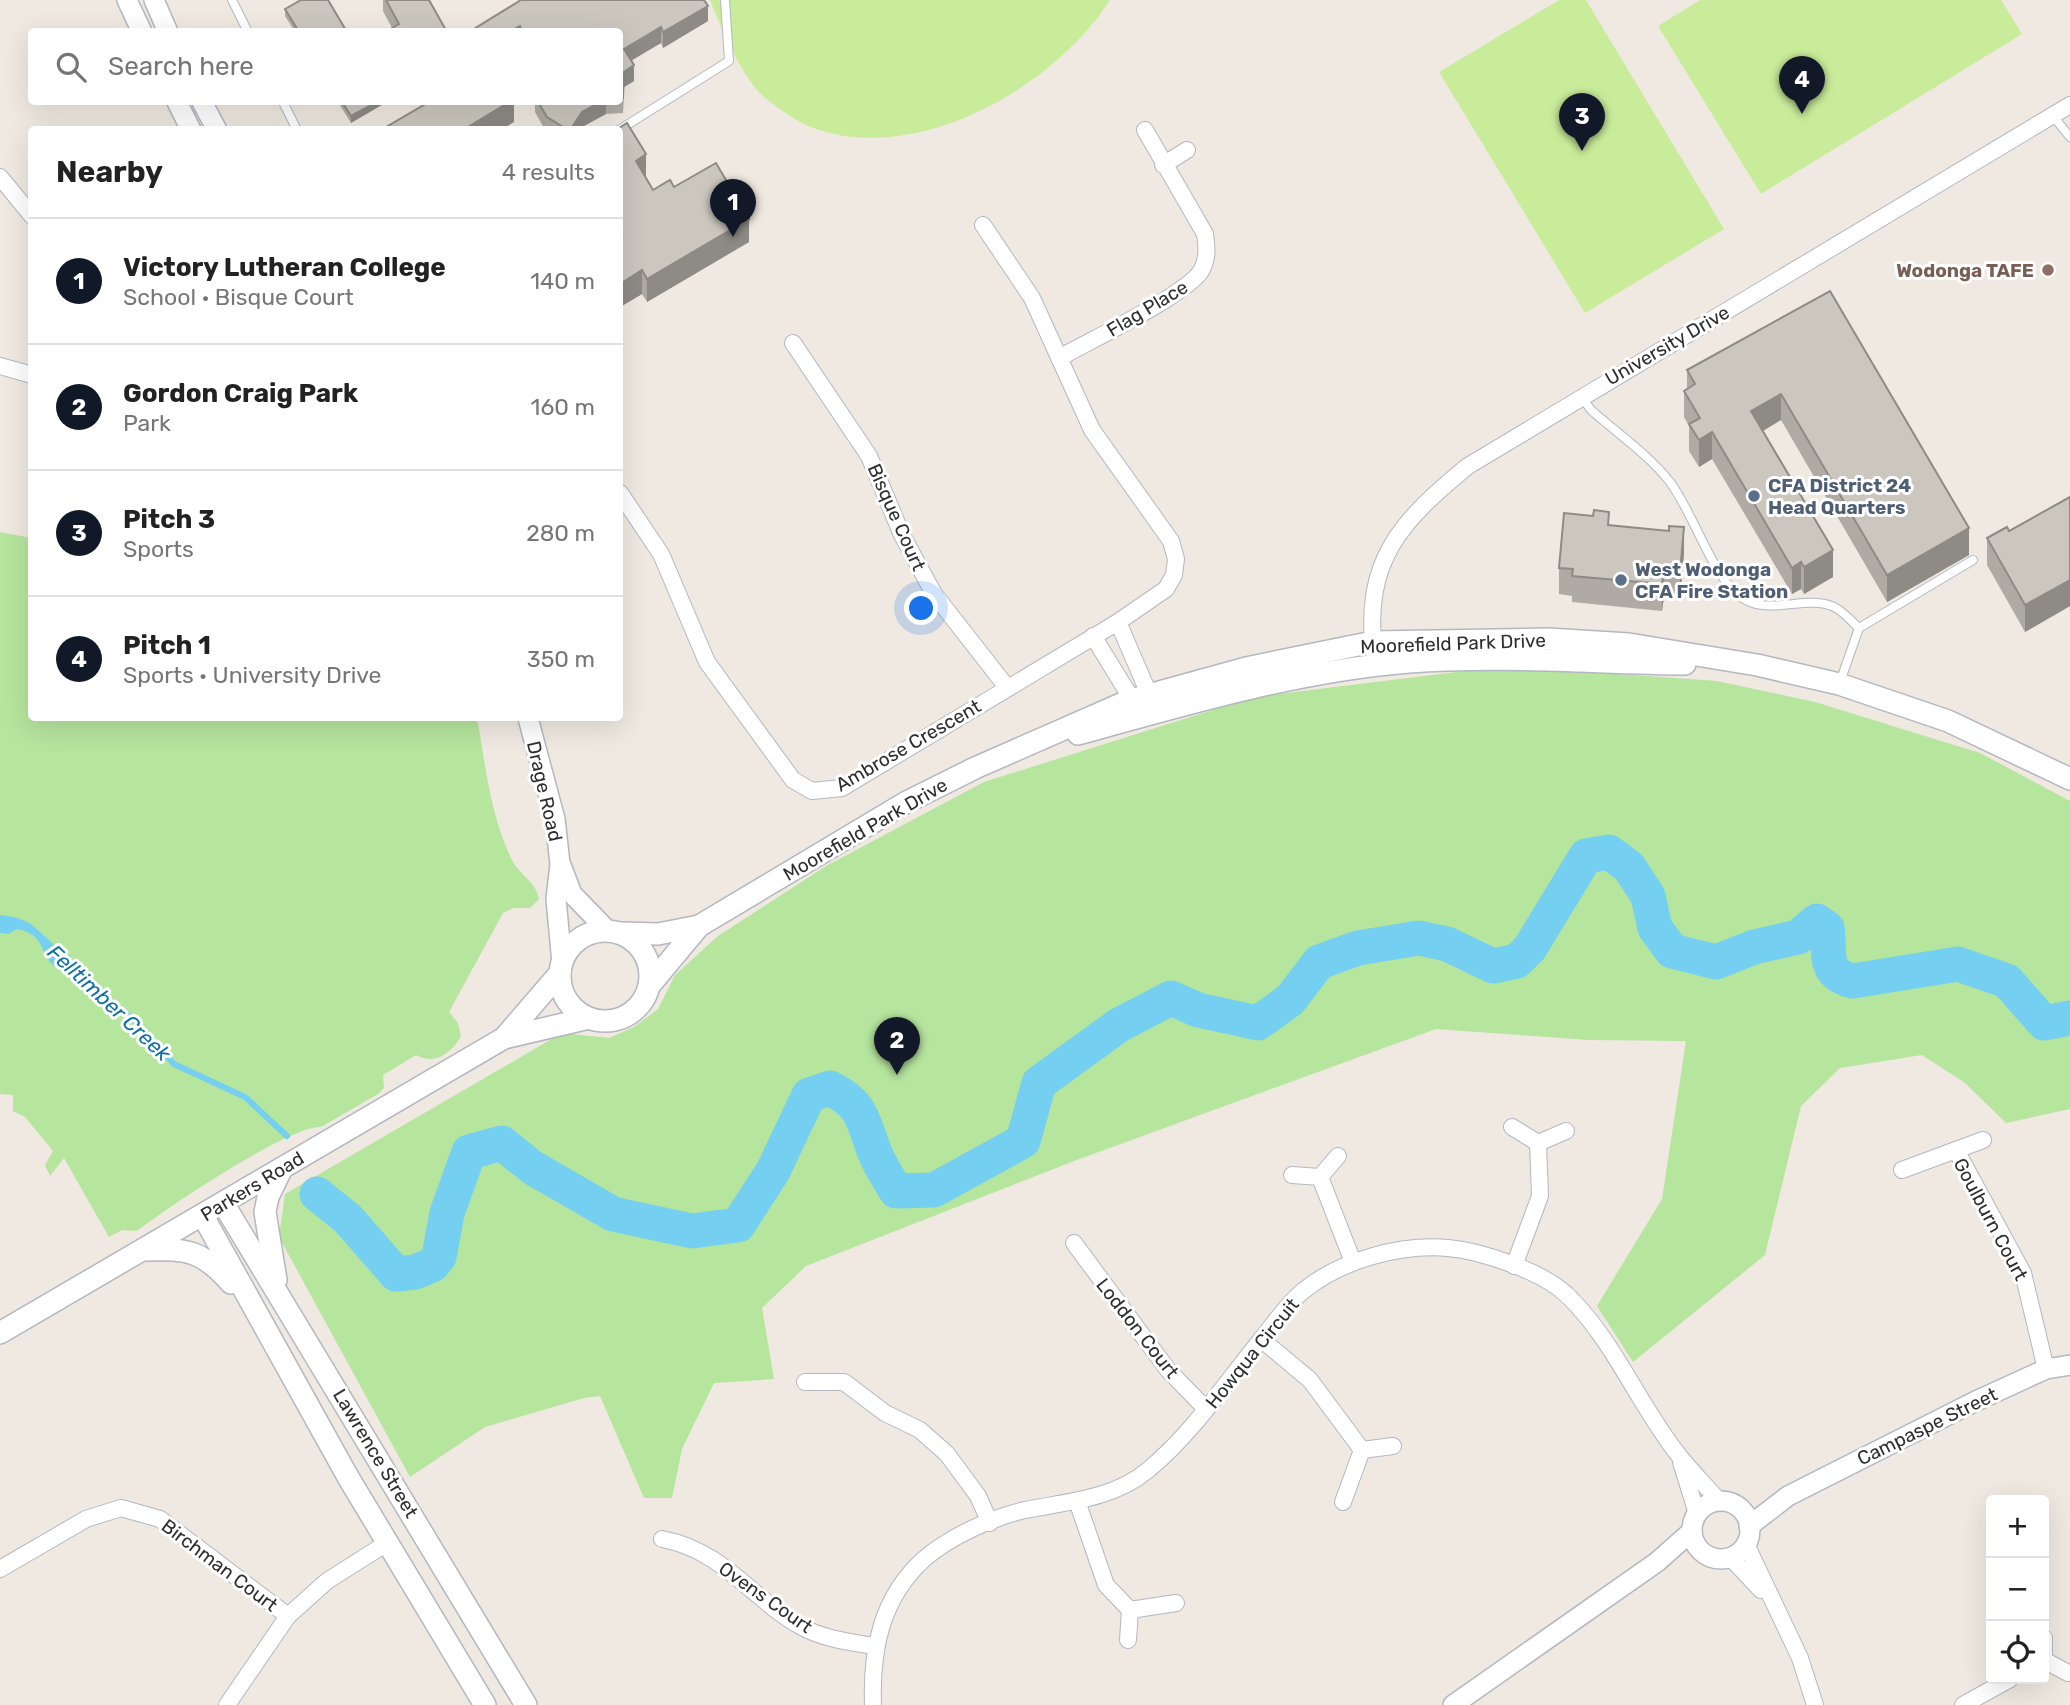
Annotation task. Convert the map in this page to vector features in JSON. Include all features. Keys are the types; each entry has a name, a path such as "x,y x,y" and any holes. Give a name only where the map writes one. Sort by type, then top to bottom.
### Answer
{"main road":[{"name":"Moorefield Park Drive","path":"699,926 905,803 1036,740 1067,737 1141,703 1246,668 1373,642 1548,639 1629,644 1757,665 1839,684 1948,720 2070,779"},
{"name":"Moorefield Park Drive","path":"1141,703 1186,704 1376,666 1495,661 1757,665"},
{"path":"699,926 649,986 637,1009 626,1016 601,1021 589,1018 567,1000 561,968 574,943 595,932 658,934 699,926"},
{"path":"614,932 635,942 645,954 650,970 649,986"},
{"name":"Parkers Road","path":"504,1038 561,968"},
{"name":"Parkers Road","path":"0,1333 504,1038 589,1018"},
{"path":"278,1293 265,1212 268,1197 282,1168"},
{"name":"Lawrence Street","path":"223,1203 526,1705"},
{"name":"Lawrence Street","path":"203,1216 387,1543 485,1705"},
{"path":"143,1250 187,1250 207,1258 253,1308"},
{"path":"387,1543 415,1518"}],"street":[{"path":"127,0 140,28"},
{"path":"154,0 166,28"},
{"path":"178,105 189,126"},
{"path":"204,105 215,126"},
{"name":"University Drive","path":"1376,666 1373,642 1378,573 1385,554 1409,519 1427,499 1468,466 1581,396 2070,106"},
{"name":"Flag Place","path":"1059,358 1187,286 1203,267 1208,251 1205,234 1145,130"},
{"path":"1163,164 1187,150"},
{"path":"0,177 28,211"},
{"name":"Ambrose Crescent","path":"623,498 661,554 708,662 793,779 804,788 824,792 842,788 1118,622 1170,584 1175,567 1175,549 1092,430 1032,298 983,225"},
{"name":"Bisque Court","path":"793,343 869,456 902,536 927,583 1006,687"},
{"path":"0,366 28,374"},
{"path":"1118,622 1141,703"},
{"path":"1093,636 1141,703"},
{"name":"Drage Road","path":"529,721 555,819 560,864 556,899 561,968"},
{"name":"Drage Road","path":"560,864 572,894 614,932"},
{"path":"1512,1127 1538,1143"},
{"path":"1538,1143 1566,1130"},
{"name":"Goulburn Court","path":"1902,1170 1983,1140"},
{"path":"1514,1266 1540,1196 1538,1143"},
{"name":"Goulburn Court","path":"1956,1150 2023,1273 2046,1369"},
{"path":"1320,1177 1338,1156"},
{"path":"1292,1175 1320,1177"},
{"path":"1320,1177 1353,1262"},
{"name":"Loddon Court","path":"1074,1243 1168,1370 1206,1409"},
{"name":"Howqua Circuit","path":"873,1705 874,1646 891,1602 924,1560 966,1532 1021,1511 1077,1501 1125,1485 1148,1471 1206,1409 1303,1290 1353,1262 1392,1251 1448,1248 1514,1266 1542,1278 1567,1294 1597,1331 1679,1456 1728,1503"},
{"path":"1261,1339 1310,1380 1362,1450"},
{"name":"Campaspe Street","path":"1748,1535 1788,1496 2046,1369 2070,1365"},
{"path":"805,1381 844,1382 886,1413 920,1430 947,1454 978,1496 990,1523"},
{"path":"1362,1450 1393,1446"},
{"path":"1343,1502 1362,1450"},
{"name":"Howqua Circuit","path":"1679,1456 1694,1523"},
{"name":"Campaspe Street","path":"1728,1503 1788,1496"},
{"path":"1077,1501 1107,1585 1130,1610 1128,1640"},
{"path":"1453,1705 1657,1562 1694,1523 1703,1507 1728,1503 1747,1517 1748,1535 1770,1599 1800,1658 1815,1705"},
{"name":"Birchman Court","path":"0,1569 86,1519 121,1508 160,1519 288,1616"},
{"path":"1694,1523 1694,1540 1704,1553"},
{"path":"1657,1562 1704,1553 1721,1559 1730,1557 1748,1535"},
{"name":"Ovens Court","path":"662,1539 682,1543 737,1574 800,1626 838,1640 874,1646"},
{"path":"227,1705 288,1616 327,1581 387,1543"},
{"path":"1730,1557 1770,1599"},
{"path":"1130,1610 1176,1604"},
{"path":"2049,1663 2067,1673"},
{"path":"1963,1705 2001,1684"}],"lane":[{"path":"232,0 246,28"},
{"path":"623,127 729,61 725,0"},
{"path":"284,105 295,126"},
{"path":"2053,116 2070,137"},
{"path":"1581,396 1591,410 1670,482 1722,575 1737,593 1756,604 1787,607 1814,604 1834,607 1859,628"},
{"path":"1839,684 1859,628 1973,560"}],"green space":[{"path":"710,0 1110,0 1085,32 1055,62 1019,89 980,111 938,127 896,136 854,137 813,128 764,97 740,65"},
{"path":"1559,0 1586,0 1724,229 1585,313 1439,72"},
{"path":"1700,0 2001,0 2022,34 1761,194 1658,26"},
{"path":"0,532 28,537 28,721 478,723 499,827 512,860 534,887 539,899 530,908 514,908 503,913 449,1012 458,1023 461,1036 448,1052 429,1059 416,1055 383,1075 384,1088 378,1094 321,1127 305,1130 257,1153 200,1187 137,1231 122,1230 109,1237 64,1158 50,1176 45,1165 53,1151 25,1117 13,1111 13,1095 0,1094"},
{"path":"1505,666 1717,681 1815,702 1980,753 2070,801 2070,1109 2006,1123 1965,1083 1922,1055 1840,1068 1801,1106 1765,1255 1633,1362 1597,1306 1662,1199 1686,1041 1588,1040 1436,1029 1074,1161 806,1266 762,1308 774,1379 714,1383 682,1449 672,1498 644,1498 600,1396 584,1398 485,1427 410,1477 279,1237 285,1194 562,1033 609,1038 634,1027 658,1009 675,975 718,936 826,866 984,782 1254,697"}],"water":[{"path":"0,915 24,920 71,956 60,970 48,959 34,936 17,929 9,934 0,933"}],"building":[{"path":"301,0 328,0 345,28 297,28 285,9"},
{"path":"386,0 429,0 445,28 392,28 399,24"},
{"path":"521,0 704,0 708,6 663,32 661,27 624,49 634,65 624,72 623,98 623,28 476,28"},
{"path":"344,105 371,105 351,116"},
{"path":"424,105 504,105 470,126 388,126"},
{"path":"540,105 595,105 582,112 573,126 562,126 547,117"},
{"path":"627,123 646,154 636,161 653,190 670,180 674,187 716,163 749,219 647,279 642,270 623,282 622,126"},
{"path":"1830,291 1969,528 1887,575 1781,394 1751,411 1833,550 1804,567 1801,562 1792,568 1712,432 1699,440 1689,424 1700,418 1684,391 1695,384 1687,370"},
{"path":"2070,497 2070,580 2025,605 1987,538 2007,527 2009,531"},
{"path":"1594,510 1609,512 1608,525 1669,531 1669,526 1684,527 1680,572 1664,570 1662,584 1572,576 1573,569 1559,568 1564,513 1593,516"}],"waterway":[{"name":"Felltimber Creek","path":"317,1194 348,1219 396,1274 415,1272 432,1265 439,1257 447,1213 469,1152 502,1143 533,1168 613,1214 692,1231 738,1225 773,1171 809,1095 830,1088 856,1107 877,1158 896,1191 934,1190 1023,1141 1039,1083 1119,1025 1171,998 1198,1010 1258,1023 1290,1000 1319,962 1358,948 1419,938 1447,944 1493,966 1517,961 1530,948 1586,856 1609,852 1629,867 1648,896 1655,928 1672,951 1716,962 1754,947 1798,937 1817,921 1827,928 1832,968 1836,973 1853,981 1958,964 2007,981 2044,1023 2070,1018"},
{"name":"Felltimber Creek","path":"58,960 131,1017 174,1064 245,1097 287,1136"}],"place":[{"name":"Pitch 1","path":"1802,114"},
{"name":"Pitch 3","path":"1582,151"},
{"name":"Victory Lutheran College","path":"733,237"},
{"name":"Wodonga TAFE","path":"2048,270"},
{"name":"CFA District 24 Head Quarters","path":"1754,496"},
{"name":"West Wodonga CFA Fire Station","path":"1621,580"},
{"name":"Gordon Craig Park","path":"897,1075"}]}
